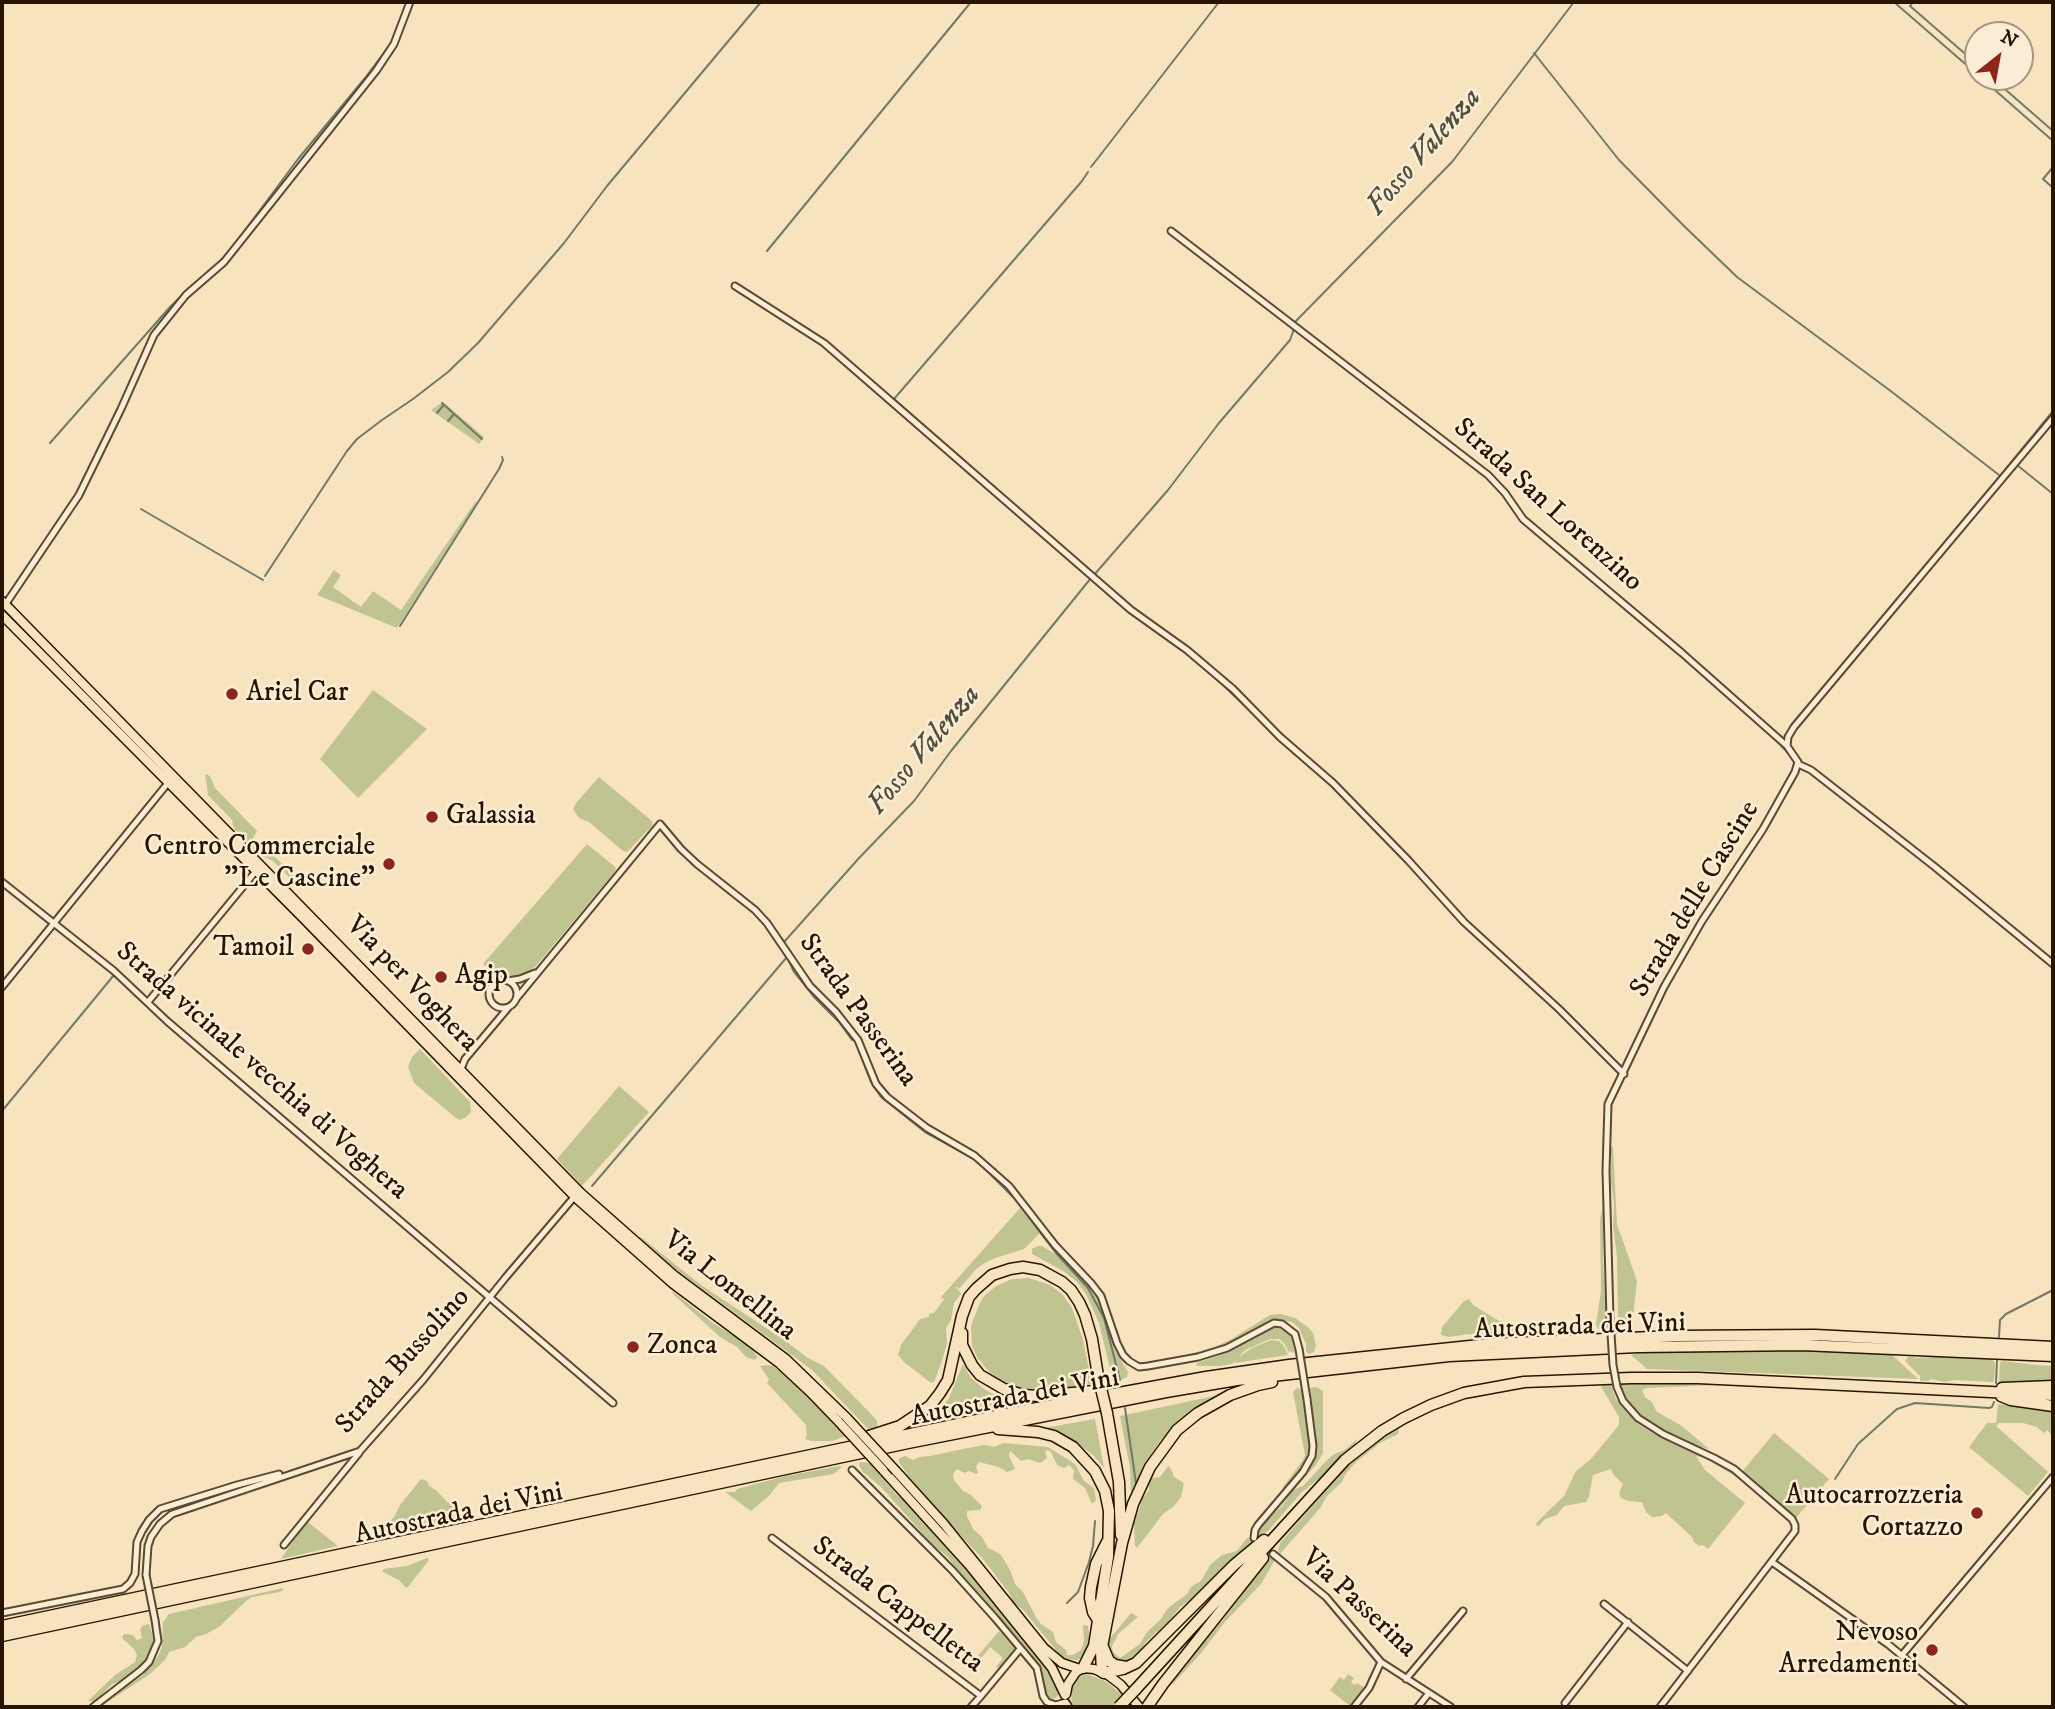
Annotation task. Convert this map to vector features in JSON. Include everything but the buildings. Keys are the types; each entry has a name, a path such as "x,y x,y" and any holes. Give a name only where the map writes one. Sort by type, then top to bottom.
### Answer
{"highway":[{"path":"809,1455 900,1426 930,1406 948,1380 962,1316 969,1297 992,1275 1023,1267 1040,1270 1062,1282 1079,1302 1091,1339 1119,1482 1122,1543"},
{"path":"962,1316 962,1345 980,1375 1004,1389 1023,1395 1077,1394 1120,1386 1206,1377"},
{"name":"Autostrada dei Vini","path":"2,1626 1010,1413 1206,1377 1489,1344 1675,1336 1815,1335 2053,1347"},
{"name":"Autostrada dei Vini","path":"2,1636 908,1443 1237,1380 1449,1356 1637,1347 1752,1345 1895,1348 2053,1356"},
{"path":"1273,1538 1264,1540 1234,1565 1130,1667 1103,1673 1101,1658 1104,1640 1122,1543 1133,1504 1150,1467 1177,1430 1198,1413 1230,1395 1258,1385 1449,1356"},
{"path":"1119,1707 1345,1460 1382,1431 1440,1401 1492,1387 1551,1380 1631,1378 1698,1378 2053,1395"},
{"path":"1991,1393 2001,1388 2053,1386"},
{"path":"1991,1393 2011,1400 2053,1406"},
{"path":"908,1443 998,1429 1054,1436 1073,1447 1095,1471 1105,1491 1109,1511 1108,1556"},
{"path":"1081,1669 1094,1646 1108,1556 1119,1511"},
{"path":"1098,1620 1090,1598 1091,1587 1096,1564 1109,1538"},
{"path":"1147,1707 1274,1545 1273,1538"},
{"path":"1104,1640 1105,1654 1109,1661 1115,1665 1130,1667"}],"main road":[{"name":"Via per Voghera","path":"4,603 461,1069 578,1196"},
{"name":"Via per Voghera","path":"2,615 578,1196"},
{"name":"Via Lomellina","path":"578,1196 675,1276 786,1359 843,1420"},
{"path":"843,1420 883,1470 976,1574 1052,1668 1066,1704"},
{"path":"843,1420 896,1471 944,1524 1044,1648 1062,1663 1103,1673 1121,1685 1139,1707"},
{"path":"1066,1704 1070,1678 1081,1669"}],"street":[{"path":"4,603 79,495 154,335 186,295 224,262 376,71 395,42 410,2"},
{"name":"Strada San Lorenzino","path":"1171,231 1488,475 1523,519 1787,746"},
{"path":"735,286 824,343 1122,601 1233,689 1280,737 1333,783 1464,922 1559,1009 1624,1074"},
{"path":"2053,418 1794,727 1788,737 1787,746 1798,764 1811,770 1935,867 2053,964"},
{"name":"Strada delle Cascine","path":"1772,1562 1795,1531 1792,1519 1734,1469 1662,1434 1638,1418 1623,1401 1616,1387 1608,1269 1606,1123 1608,1104 1675,966 1764,827 1798,764"},
{"path":"2,987 168,783"},
{"name":"Strada Passerina","path":"538,971 660,824 697,864 755,910 767,923 810,986 858,1040 876,1084 887,1097 926,1128 975,1156 1009,1186 1055,1245 1101,1297 1117,1343 1129,1361 1139,1367 1198,1357 1227,1348 1275,1323 1282,1324 1295,1334 1307,1399 1312,1456 1303,1472 1258,1525 1254,1538"},
{"path":"148,1002 256,871"},
{"name":"Strada vicinale vecchia di Voghera","path":"2,883 114,971 167,1021 613,1403"},
{"path":"461,1069 465,1059 538,971"},
{"path":"510,1006 495,1006 489,995 491,986 499,981 520,979 538,971"},
{"path":"508,981 516,990 516,999"},
{"name":"Strada Bussolino","path":"93,1707 149,1662 158,1641 146,1575 148,1546 160,1524 172,1514 360,1451 578,1196"},
{"path":"284,1545 360,1451"},
{"path":"852,1470 952,1570 1037,1668 1045,1700 1053,1705 1066,1704"},
{"path":"2,1613 123,1589 135,1574 137,1542 142,1531 160,1510 237,1485 293,1472"},
{"path":"1902,1656 2053,1477"},
{"name":"Strada Cappelletta","path":"772,1538 981,1696 1020,1649"},
{"name":"Via Passerina","path":"1273,1554 1326,1597 1381,1662 1451,1707"},
{"path":"1660,1707 1772,1562 1902,1656 1964,1707"},
{"path":"1604,1604 1688,1671"},
{"path":"1406,1679 1463,1611"},
{"path":"1565,1703 1628,1622"},
{"path":"1354,1707 1369,1688 1381,1662"},
{"path":"1418,1707 1429,1693"},
{"path":"971,1707 981,1696"}],"green space":[{"path":"443,402 484,437 479,444 431,410"},
{"path":"476,501 476,505 397,628 317,595 334,570 341,575 333,587 361,607 373,591 401,610"},
{"path":"373,690 427,729 358,798 320,759"},
{"path":"205,774 210,776 215,788 257,831 253,838 259,843 262,840 269,846 267,849 294,876 297,874 303,879 305,885 301,889 273,861 253,852 237,835 233,821 208,795"},
{"path":"599,777 652,821 653,825 627,852 589,822 579,818 573,809"},
{"path":"587,844 614,866 616,869 612,875 536,966 513,977 494,974 483,964"},
{"path":"420,1049 470,1102 471,1112 465,1118 456,1118 414,1083 408,1067 412,1057"},
{"path":"619,1086 649,1112 582,1186 557,1159"},
{"path":"1611,1146 1617,1224 1637,1281 1632,1325 1622,1323 1618,1317"},
{"path":"1604,1200 1603,1257 1608,1316 1604,1330 1598,1329 1596,1324 1601,1291 1600,1220"},
{"path":"1020,1208 1039,1234 1024,1249 983,1264 959,1289 954,1288 961,1294 954,1303 951,1320 946,1328 947,1343 943,1358 934,1382 931,1383 898,1355 901,1345 920,1319 934,1313 945,1298 941,1299 942,1296"},
{"path":"636,1236 701,1285 808,1358 824,1366 877,1421 877,1429 869,1430 812,1370 666,1262"},
{"path":"1038,1246 1064,1260 1098,1299 1116,1352 1128,1372 1127,1377 1118,1381 1112,1377 1099,1323 1086,1294 1076,1281 1063,1271 1032,1254 1032,1249"},
{"path":"1029,1278 1050,1285 1062,1294 1072,1308 1083,1340 1092,1384 1047,1390 1023,1388 1004,1382 989,1372 977,1357 972,1346 971,1326 984,1296 996,1286 1012,1279"},
{"path":"672,1291 713,1323 749,1345 758,1357 754,1360 746,1357 737,1347 720,1337"},
{"path":"1469,1299 1473,1305 1516,1329 1517,1333 1449,1337 1441,1335 1442,1327 1464,1301"},
{"path":"1281,1314 1295,1318 1308,1327 1313,1333 1316,1346 1314,1352 1309,1354 1306,1351 1299,1328 1292,1322 1276,1320 1265,1323 1221,1348 1189,1358 1187,1355 1228,1341 1270,1315"},
{"path":"1277,1327 1286,1330 1291,1336 1295,1353 1288,1351 1279,1339 1270,1339 1245,1350 1232,1364 1196,1366 1197,1363 1229,1352 1264,1331"},
{"path":"1271,1340 1279,1341 1288,1355 1234,1363 1252,1348"},
{"path":"1785,1350 1891,1354 1918,1379 1647,1369 1631,1355 1643,1351"},
{"path":"1909,1356 1991,1358 1995,1363 1994,1380 1920,1381 1920,1376 1905,1361"},
{"path":"2000,1362 2053,1366 2053,1382 1999,1383"},
{"path":"963,1364 971,1378 984,1389 1014,1402 925,1422 937,1413 949,1398"},
{"path":"760,1366 773,1366 808,1395 846,1436 832,1441 805,1439 806,1425 767,1383 769,1379"},
{"path":"1622,1382 1718,1385 1642,1390 1657,1412 1682,1426 1709,1449 1677,1438 1641,1418 1621,1392"},
{"path":"1610,1383 1616,1399 1638,1424 1723,1465 1738,1476 1696,1456 1705,1470 1745,1503 1708,1549 1694,1542 1666,1513 1652,1517 1646,1512 1642,1502 1621,1498 1619,1493 1623,1484 1611,1469 1593,1475 1586,1502 1564,1506 1557,1515 1545,1519 1537,1526 1536,1523 1564,1496 1576,1471 1590,1460 1619,1425 1619,1417 1601,1387"},
{"path":"1316,1387 1323,1391 1323,1453 1300,1482 1316,1452 1310,1388"},
{"path":"1297,1388 1302,1389 1311,1447 1308,1459 1300,1471 1283,1489 1305,1455 1293,1392"},
{"path":"1219,1395 1182,1419 1160,1441 1144,1464 1131,1493 1130,1468 1120,1416"},
{"path":"1998,1404 2053,1410 2053,1436 2047,1430 2044,1433 2037,1427 2023,1423 1999,1423 1996,1426 2048,1472 2028,1496 1969,1447 1987,1423 1996,1423"},
{"path":"1095,1419 1104,1468 1078,1444 1044,1428"},
{"path":"1399,1428 1398,1434 1380,1443 1355,1463 1280,1554 1280,1543 1349,1465 1374,1443"},
{"path":"1774,1433 1829,1479 1796,1518 1742,1472"},
{"path":"1357,1439 1355,1446 1302,1492 1269,1530 1259,1537 1257,1535 1263,1523 1282,1506 1293,1490 1303,1486 1334,1454 1345,1450"},
{"path":"1003,1443 1048,1447 1075,1464 1084,1481 1094,1488 1096,1500 1092,1504 1085,1488 1073,1479 1074,1470 1069,1465 1064,1468 1057,1465 1051,1452 1047,1450 1047,1458 1040,1463 1028,1459 1021,1461 1010,1451 1009,1456 1015,1469 1007,1472 979,1462 976,1474 957,1469 953,1474 954,1480 963,1491 982,1506 980,1510 967,1511 973,1529 982,1537 988,1548 1001,1555 1037,1619 1053,1632 1056,1642 1066,1650 1067,1655 1081,1650 1084,1641 1083,1625 1088,1626 1090,1644 1083,1657 1077,1660 1065,1659 1060,1655 1024,1611 1012,1601 1009,1593 982,1558 919,1491 898,1461 905,1456 913,1460 984,1445 994,1447"},
{"path":"860,1462 873,1466 971,1573 1053,1676 1059,1694 1056,1698 1046,1696 1041,1669 1019,1639 958,1572 948,1557 932,1544 881,1487 863,1472"},
{"path":"1168,1466 1174,1477 1184,1483 1181,1497 1163,1514 1137,1548 1134,1524 1143,1498 1149,1490 1149,1481 1160,1477"},
{"path":"842,1467 834,1474 779,1483 769,1496 751,1511 725,1492 735,1492 737,1489 786,1476"},
{"path":"421,1479 427,1481 447,1502 459,1508 463,1517 380,1537 381,1531"},
{"path":"306,1522 338,1546 281,1559"},
{"path":"1247,1538 1252,1539 1254,1544 1226,1566 1199,1594 1180,1607 1137,1655 1123,1662 1112,1658 1107,1651 1107,1642 1131,1613 1138,1617 1119,1633 1112,1646 1113,1652 1120,1658 1140,1644 1168,1608 1201,1581 1210,1565 1222,1555 1237,1551"},
{"path":"1271,1556 1275,1560 1261,1584 1172,1685 1174,1678 1223,1620"},
{"path":"427,1558 429,1560 406,1588 399,1580 383,1572 383,1569 407,1566"},
{"path":"283,1588 280,1592 252,1597 219,1627 196,1637 185,1647 169,1652 165,1660 150,1674 100,1707 143,1675 158,1656 162,1647 163,1622 169,1614"},
{"path":"149,1624 154,1640 144,1663 133,1675 111,1685 96,1701 88,1701 115,1675 135,1662 137,1655 134,1649 122,1636 133,1635 137,1640 142,1638 142,1626"},
{"path":"999,1631 1017,1651 1001,1669 996,1667 1003,1658 990,1647 975,1666 971,1664"},
{"path":"1087,1674 1105,1681 1134,1707 1071,1707 1072,1685 1079,1676"},
{"path":"1348,1674 1354,1678 1351,1682 1365,1688 1350,1706 1330,1690 1340,1677 1344,1680"}],"waterway":[{"path":"265,576 357,439 448,372 478,343 564,243 607,186 761,2"},
{"path":"767,251 971,2"},
{"path":"1091,167 1219,2"},
{"name":"Fosso Valenza","path":"1295,322 1452,162 1574,2"},
{"path":"1894,2 1964,63"},
{"path":"1913,2 1910,6 1964,53"},
{"path":"401,19 405,7"},
{"path":"234,245 298,159 392,42"},
{"path":"1534,53 1619,160 1737,277 1999,475"},
{"path":"1996,91 2053,141"},
{"path":"2007,91 2053,131"},
{"path":"2053,167 2043,179 2053,188"},
{"path":"967,463 894,399 1088,172"},
{"path":"218,263 229,252"},
{"path":"50,443 170,307 206,274"},
{"name":"Fosso Valenza","path":"1094,575 1168,490 1219,423 1290,340 1294,329"},
{"path":"442,403 482,439"},
{"path":"437,413 443,406"},
{"path":"2005,470 2053,411"},
{"path":"448,421 454,414"},
{"path":"400,626 499,469 502,457"},
{"path":"2017,465 2053,494"},
{"path":"141,509 263,580"},
{"name":"Fosso Valenza","path":"784,942 914,801 951,751 1091,578"},
{"path":"1673,649 1745,712"},
{"path":"1207,670 1245,706"},
{"path":"1778,742 1788,753"},
{"path":"592,1186 787,957"},
{"name":"Fosso Valenza","path":"788,959 794,972 852,1040"},
{"path":"2,1111 114,975"},
{"name":"Fosso Valenza","path":"859,1051 871,1082 881,1097 925,1132 976,1160 1018,1202"},
{"name":"Fosso Valenza","path":"1021,1207 1055,1252 1088,1288 1104,1318 1120,1380"},
{"path":"1999,1337 2000,1320 2006,1314 2053,1290"},
{"path":"1996,1383 1997,1360"},
{"path":"1835,1479 1858,1444 1897,1409 1915,1403 1989,1408 1994,1402"},
{"name":"Fosso Valenza","path":"1125,1408 1136,1483"},
{"path":"1067,1603 1078,1592 1089,1562 1095,1521"}],"place":[{"name":"Ariel Car","path":"232,694"},
{"name":"Galassia","path":"432,817"},
{"name":"Centro Commerciale \"Le Cascine\"","path":"389,864"},
{"name":"Tamoil","path":"308,949"},
{"name":"Agip","path":"441,977"},
{"name":"Zonca","path":"633,1347"},
{"name":"Autocarrozzeria Cortazzo","path":"1977,1513"},
{"name":"Nevoso Arredamenti","path":"1932,1650"}]}
